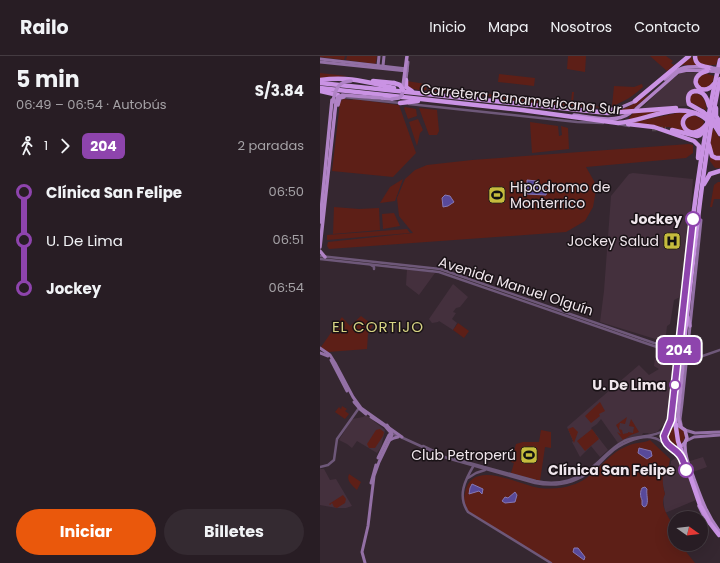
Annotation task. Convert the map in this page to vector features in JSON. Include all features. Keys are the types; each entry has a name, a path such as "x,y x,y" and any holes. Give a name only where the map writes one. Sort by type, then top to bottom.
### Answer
{"highway":[{"path":"635,101 689,56"},
{"path":"695,56 695,61 698,64 710,70"},
{"path":"719,56 720,64 718,80 709,109 698,181 681,327 676,418 681,445 704,509 720,535"},
{"path":"710,70 700,73 696,78 698,87 703,90 707,89 712,87 718,80"},
{"path":"320,80 346,78 397,84 405,91"},
{"path":"361,80 372,84 405,91"},
{"path":"387,87 397,87 404,80 407,88 418,93"},
{"path":"678,389 696,252 701,192 708,137 719,88 718,80"},
{"name":"Carretera Panamericana Sur","path":"320,83 405,91 523,105 613,113 683,108 695,109 718,125"},
{"path":"321,90 335,95"},
{"path":"321,90 382,98"},
{"name":"Carretera Panamericana Sur","path":"321,90 555,114 618,123 672,111 703,114"},
{"path":"703,114 689,103 688,96 692,92 697,91 704,94 708,100 709,109"},
{"path":"716,99 716,113 720,134"},
{"path":"400,103 424,100"},
{"path":"697,113 689,114 685,117 683,124 685,129 690,132 697,132 706,126"},
{"path":"577,122 586,119"},
{"path":"618,123 644,125 663,130 697,143 699,149 697,170 698,181"},
{"path":"666,129 697,136 702,134 706,126"},
{"path":"708,137 711,155 715,158 720,158"},
{"path":"703,203 701,192 704,182 708,176 714,172 720,171"}],"main road":[{"path":"378,67 379,56"},
{"path":"383,67 384,56"},
{"path":"404,80 407,56"},
{"path":"326,157 335,102 338,97 342,95 398,99 405,91 407,56"},
{"path":"320,59 378,67"},
{"path":"320,62 405,70"},
{"path":"636,108 678,72 688,70 710,70 720,64"},
{"path":"599,112 616,109 635,101 681,68 690,66 720,72"},
{"path":"320,247 335,92 338,86 343,82 351,81 372,84"},
{"path":"320,222 321,194 335,95"},
{"path":"328,173 331,163 338,101 340,98 344,97"},
{"path":"555,114 615,119 630,113"},
{"path":"320,251 325,257"},
{"path":"682,426 681,416 696,252"},
{"path":"689,304 678,414 679,421 687,435 685,442 685,455 701,512 711,529 720,535"},
{"path":"688,317 690,326"},
{"path":"681,327 671,420 664,433 664,439 682,457 705,508 720,535"},
{"path":"320,351 325,352 335,363 359,406 402,437"},
{"path":"320,351 330,358 349,394 359,408 378,422 387,431 386,443"},
{"path":"378,422 391,433"},
{"path":"668,427 675,424 682,426"},
{"path":"387,425 391,433"},
{"path":"685,430 695,433 720,432"},
{"path":"364,563 360,552 366,526 372,475 391,433"},
{"path":"671,447 680,447 694,437 720,435"},
{"path":"386,443 398,437"}],"street":[{"path":"335,95 577,122 631,126 644,125"},
{"name":"Avenida Manuel Olguín","path":"320,258 325,257 418,268 441,273 596,325 654,343 679,348"},
{"name":"Avenida Manuel Olguín","path":"320,258 371,265 418,268"},
{"path":"371,265 374,269"},
{"path":"687,359 694,360 720,350"},
{"path":"320,467 328,465 334,460 337,439 359,408"},
{"path":"391,433 440,456 465,464 540,482 550,483 564,482 575,478 587,472 609,451 621,443 636,437 656,434 668,427"},
{"path":"391,433 483,470 540,484 559,484 571,482 584,476 597,466 613,450 633,440 652,437 671,447"},
{"path":"465,464 469,470 469,476"},
{"path":"475,466 462,489 463,503 468,512 551,563"},
{"path":"469,476 483,470"}],"shaded area":[{"path":"320,56 345,56 344,60"},
{"path":"347,56 377,56 375,64 346,60"},
{"path":"568,56 586,56 585,72 567,69"},
{"path":"650,56 666,56 673,61 671,63 674,65 667,71"},
{"path":"691,56 698,65 683,65 676,68"},
{"path":"695,56 719,56 716,65 701,65"},
{"path":"682,72 699,73 697,88 687,106 642,108 667,83"},
{"path":"320,73 347,76 320,79"},
{"path":"705,73 714,76 712,84 703,89 696,82 697,77"},
{"path":"499,74 535,78 534,86 498,82"},
{"path":"407,81 425,84 427,89 424,91 408,88"},
{"path":"642,84 643,87 632,96 612,106 614,86 634,87"},
{"path":"433,88 457,91 457,93 427,91 429,89 432,90"},
{"path":"460,91 495,95 495,97 461,95"},
{"path":"572,92 574,92 573,103 608,108 506,101 496,97 497,95 571,103"},
{"path":"696,93 704,100 706,110 691,103 689,100 692,94"},
{"path":"648,95 632,110 616,111 628,107"},
{"path":"343,99 399,105 416,153 393,177 332,171 340,102"},
{"path":"404,108 416,109 417,116 408,119"},
{"path":"419,108 437,110 439,131 437,135 429,135"},
{"path":"673,109 629,120 633,113"},
{"path":"677,113 689,113 682,122 683,129 687,133 669,127 663,128 630,123"},
{"path":"696,116 704,121 701,127 697,130 690,131 685,125 685,122 687,118"},
{"path":"418,119 423,130 420,133 417,146 409,122"},
{"path":"530,122 558,126 559,136 562,135 561,126 568,128 569,149 532,153"},
{"path":"712,127 720,138 720,157 713,157 710,147"},
{"name":"Hipódromo de Monterrico","path":"689,144 693,145 693,153 686,158 586,167 594,181 596,190 593,207 585,221 566,232 329,249 327,246 328,242 413,233 399,216 397,198 405,179 415,170 427,165 472,160"},
{"path":"710,155 720,159 720,168 715,168 710,161"},
{"path":"633,173 693,179 680,297 674,300 670,324 667,326 665,342 600,322 604,291 611,196 629,174"},
{"path":"403,179 395,201 380,203 390,187"},
{"path":"527,180 537,181 539,187 547,190 546,195 527,194"},
{"path":"720,182 720,199 714,199 712,207 710,207 714,185"},
{"path":"445,195 450,196 454,202 443,207 442,198"},
{"path":"334,207 359,209 379,208 380,230 333,234"},
{"path":"394,213 400,226 383,229 382,214"},
{"path":"407,229 410,233 327,240 327,235"},
{"path":"407,269 435,273 419,295 406,285"},
{"path":"453,284 468,297 460,307 456,308 453,312 456,313 452,319 457,323 453,330 439,321 432,323 429,319"},
{"path":"361,316 373,325 368,334 367,349 328,352 321,347 342,317 350,326"},
{"path":"458,323 469,331 464,338 453,330"},
{"path":"656,349 676,352 668,420 657,432 649,434 643,433 642,435 618,443 601,419 591,428 608,450 600,457 591,446 580,457 572,442 573,441 567,427 639,365 649,375 659,369 654,366"},
{"path":"600,402 605,411 599,414 600,416 591,423 585,416"},
{"path":"342,406 347,409 345,411 349,414 345,419 335,412 339,407 341,409"},
{"path":"366,415 385,430 381,447 377,453 357,441 352,448 339,440 352,419"},
{"path":"627,417 625,424 620,423 619,429 622,430 623,434 628,432 633,433 634,427 629,426 631,419 639,432 623,440 617,432 621,434 616,425"},
{"path":"573,427 578,432 574,443 568,429"},
{"path":"672,427 680,427 685,432 683,443 680,445 672,445 667,440 667,432"},
{"path":"380,429 384,432 383,436 375,448 369,448 367,444 376,430"},
{"path":"592,429 599,439 585,451 577,441"},
{"name":"Club Petroperú","path":"541,430 551,432 551,448 545,447 540,481 511,473 514,463 511,462 516,444 523,442 539,442"},
{"path":"650,440 670,459 663,479 665,494 663,504 668,517 668,551 686,551 695,563 552,563 470,513 464,501 469,483 476,477 485,475 496,476 539,488 552,489 564,487 579,483 596,471 616,452 626,446"},
{"path":"639,448 651,451 652,456 647,459 638,453"},
{"path":"678,456 681,457 696,500 665,513 663,498 665,494 662,482 665,469 671,464 671,461"},
{"path":"703,457 707,467 693,472 690,461"},
{"path":"320,469 324,469 330,480 336,479 352,506 337,508 320,505"},
{"path":"349,474 361,482 357,490 351,485 348,479"},
{"path":"472,484 483,489 482,494 479,491 469,494"},
{"path":"645,487 647,489 647,502 646,506 644,507 642,505 640,494 642,488"},
{"path":"515,492 517,495 515,502 505,503 502,501 505,497 508,498"},
{"path":"343,495 346,499 345,503 337,508 334,507 332,503 330,505 329,504"},
{"path":"574,548 578,548 585,557 584,560 573,552"}],"tunnel":[{"path":"652,129 666,129"}],"bus line":[{"name":"204","path":"686,470 682,457 676,450 665,442 664,433 671,420 693,219"}],"place":[{"name":"Hipódromo de Monterrico","path":"497,195"},
{"name":"Jockey","path":"693,219"},
{"name":"Jockey Salud","path":"672,241"},
{"name":"U. De Lima","path":"675,385"},
{"name":"Club Petroperú","path":"529,455"},
{"name":"Clínica San Felipe","path":"686,470"}],"district":[{"name":"EL CORTIJO","path":"378,327"}]}
